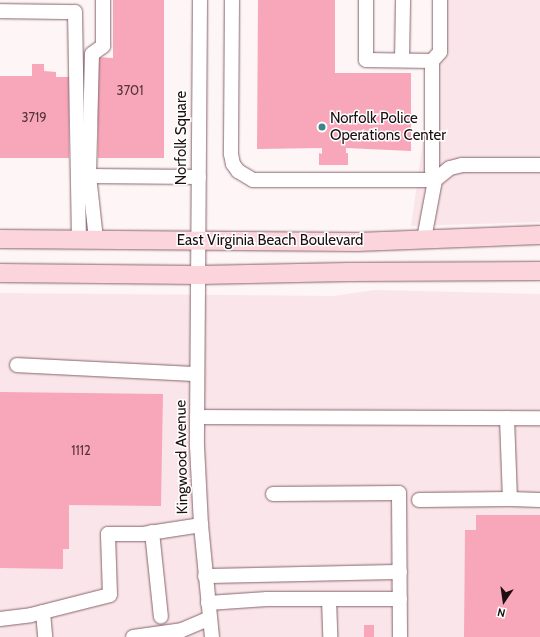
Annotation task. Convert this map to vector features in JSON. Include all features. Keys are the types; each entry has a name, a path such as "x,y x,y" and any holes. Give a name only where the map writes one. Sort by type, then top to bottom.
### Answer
{"main road":[{"name":"East Virginia Beach Boulevard","path":"0,239 357,242 540,234"},
{"name":"East Virginia Beach Boulevard","path":"0,273 199,275 348,272 540,271"}],"street":[{"path":"87,239 92,54 103,46 104,0"},
{"name":"Norfolk Square","path":"199,275 200,0"},
{"path":"232,0 231,154 233,164 238,171 246,177 258,182 435,180 450,168 462,165 540,165"},
{"path":"366,0 366,60 432,61"},
{"path":"402,60 403,0"},
{"path":"424,239 435,180 432,170 432,61 440,52 440,0"},
{"path":"0,11 75,12 87,239"},
{"path":"89,176 199,177"},
{"name":"Kingwood Avenue","path":"199,275 197,417 201,525 212,637"},
{"path":"17,365 198,374"},
{"path":"197,417 540,418"},
{"path":"507,418 510,500"},
{"path":"273,494 399,493 400,637"},
{"path":"419,500 540,500"},
{"path":"0,619 43,612 110,596 108,534 152,532 201,525"},
{"path":"152,532 161,617"},
{"path":"205,576 400,572"},
{"path":"208,603 267,599 400,599"},
{"path":"329,599 330,637"},
{"path":"43,612 45,637"},
{"path":"133,637 182,634 210,618"}],"shaded area":[{"path":"443,0 540,0 540,222 411,226"},
{"path":"375,290 540,294 540,637 0,637 0,293 333,296"}],"building":[{"path":"113,0 164,0 164,158 98,158 98,122 95,122 95,57 113,58"},
{"path":"258,0 335,0 335,73 411,73 411,151 346,148 346,153 348,153 348,165 319,165 319,153 322,154 322,148 257,149"},
{"path":"32,64 44,64 44,71 56,72 56,77 69,77 69,158 0,158 0,76 32,76"},
{"path":"0,392 163,394 161,506 69,505 69,549 63,549 63,569 0,568"},
{"path":"476,515 540,515 540,637 464,637 465,530 476,530"},
{"path":"364,625 374,625 374,637 364,637"}],"place":[{"name":"Norfolk Police Operations Center","path":"322,127"}]}
